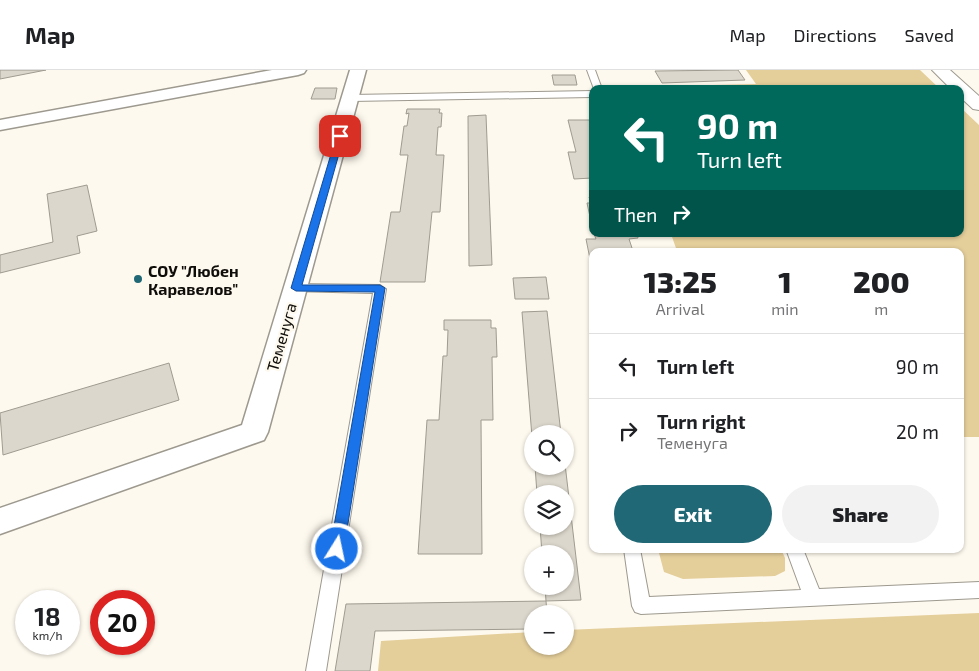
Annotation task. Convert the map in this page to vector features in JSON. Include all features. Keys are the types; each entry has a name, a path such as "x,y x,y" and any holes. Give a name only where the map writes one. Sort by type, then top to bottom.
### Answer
{"main road":[{"path":"940,70 957,85"},
{"path":"964,92 979,105"}],"street":[{"path":"0,125 298,70"},
{"name":"Теменуга","path":"0,521 254,432 358,70"}],"lane":[{"path":"591,70 597,85"},
{"path":"351,98 589,94"},
{"path":"296,288 380,288 316,671"},
{"path":"633,553 641,606 979,590"},
{"path":"796,553 813,598"}],"shaded area":[{"path":"746,70 920,70 936,85 712,85 756,84"},
{"path":"964,111 979,125 979,437 964,437 964,248 676,248 672,237 964,237"},
{"path":"659,553 783,553 785,558 785,571 775,576 683,579 664,572"},
{"path":"979,613 979,671 378,671 381,641 524,632 524,655 574,655 574,630"}],"building":[{"path":"0,70 46,70 0,79"},
{"path":"738,70 745,80 662,83 655,71"},
{"path":"552,75 575,75 577,85 554,85"},
{"path":"315,88 337,88 335,99 311,99"},
{"path":"407,109 440,109 439,113 442,113 441,127 438,127 436,155 444,155 440,212 432,212 425,282 380,282 391,212 400,212 408,155 400,155 404,126 407,126 409,113 406,114"},
{"path":"486,115 492,265 469,266 468,116"},
{"path":"568,120 589,120 589,178 574,179 568,152 576,152"},
{"path":"87,185 97,231 77,236 80,253 0,273 0,255 53,242 47,194"},
{"path":"595,237 638,238 629,239 632,248 589,248 589,254 586,239 596,239"},
{"path":"546,277 549,299 515,299 513,278"},
{"path":"547,311 560,425 531,425 522,312"},
{"path":"444,320 491,320 491,328 496,328 497,357 492,357 493,420 481,420 482,554 418,554 427,420 439,420 443,356 447,356 448,330 444,330"},
{"path":"169,363 179,400 3,455 0,413"},
{"path":"536,475 566,475 567,485 536,485"},
{"path":"541,535 573,535 581,600 546,601 546,595 574,595 574,545 541,545"},
{"path":"546,601 546,605 524,605 524,629 375,631 370,671 335,671 346,604"}],"place":[{"name":"СОУ \"Любен Каравелов\"","path":"138,279"}],"route":[{"path":"337,549 380,288 296,288 340,136"}]}
